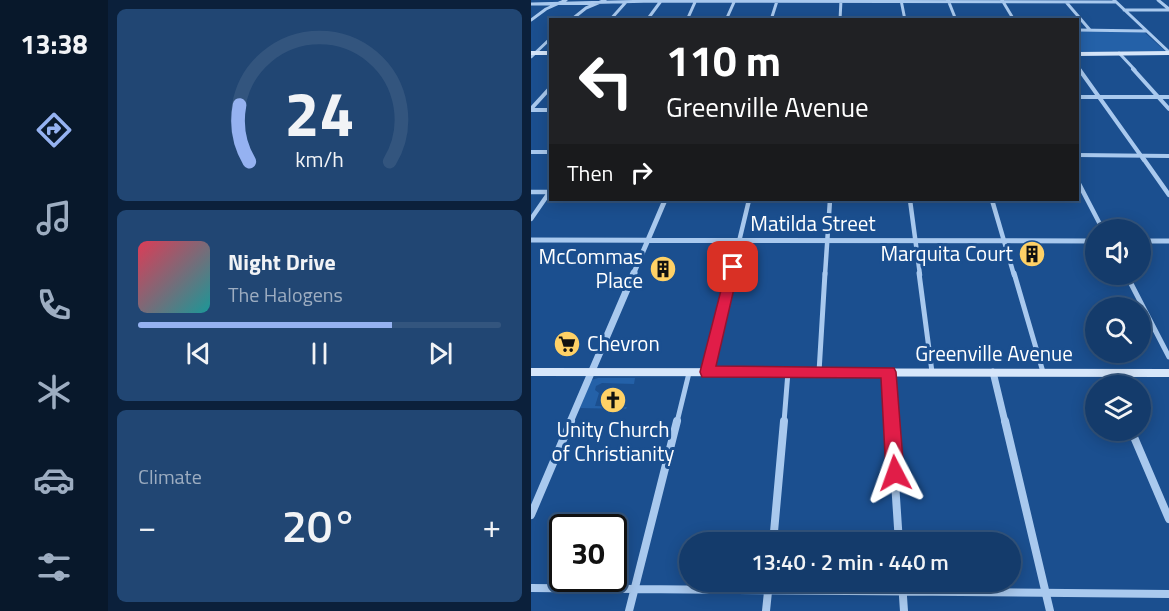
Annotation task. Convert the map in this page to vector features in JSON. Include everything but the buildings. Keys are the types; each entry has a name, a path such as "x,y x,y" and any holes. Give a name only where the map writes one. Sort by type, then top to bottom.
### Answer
{"main road":[{"path":"532,54 549,53"},
{"path":"1079,54 1169,53"},
{"name":"Greenville Avenue","path":"531,372 1169,373"}],"street":[{"path":"531,20 555,4 566,0"},
{"path":"1158,0 1169,9"},
{"path":"531,4 654,1 1115,1 1169,53"},
{"path":"648,18 661,1"},
{"path":"688,18 696,1"},
{"path":"727,18 735,1"},
{"path":"772,18 777,1"},
{"path":"840,18 841,1"},
{"path":"901,1 905,18"},
{"path":"948,1 955,18"},
{"path":"1003,1 1013,18"},
{"path":"1065,1 1090,30"},
{"path":"612,18 627,2"},
{"path":"574,18 594,4"},
{"path":"1124,10 1169,9"},
{"path":"1079,30 1146,30"},
{"path":"532,54 549,40"},
{"path":"1119,53 1169,110"},
{"path":"1079,69 1169,195"},
{"path":"531,116 549,90"},
{"path":"1079,97 1169,97"},
{"path":"533,110 549,110"},
{"path":"531,152 549,152"},
{"path":"1079,155 1169,156"},
{"path":"1079,184 1097,219"},
{"path":"531,192 549,192"},
{"path":"531,219 549,193"},
{"path":"531,515 665,201"},
{"path":"707,372 749,201"},
{"path":"819,372 829,201"},
{"path":"910,201 932,372"},
{"path":"991,201 1043,372"},
{"name":"Matilda Street","path":"531,240 1085,241"},
{"path":"1151,241 1169,241"},
{"path":"1132,285 1169,357"},
{"path":"774,532 788,372"},
{"path":"888,372 898,532"},
{"path":"993,372 1050,611"},
{"path":"629,611 689,373"},
{"path":"1136,441 1169,519"},
{"path":"531,588 679,589"},
{"path":"766,611 768,592"},
{"path":"904,611 903,592 1169,594"}],"shaded area":[{"path":"1079,31 1144,32 1165,51 1079,52"},
{"path":"635,378 634,384 602,383 596,386 595,390 599,393 595,406 627,407 626,409 580,408 591,380"}],"place":[{"name":"Marquita Court","path":"1032,254"},
{"name":"McCommas Place","path":"663,269"},
{"name":"Chevron","path":"567,344"},
{"name":"Unity Church of Christianity","path":"613,400"}],"route":[{"path":"733,267 707,372 888,372 895,473"}]}
